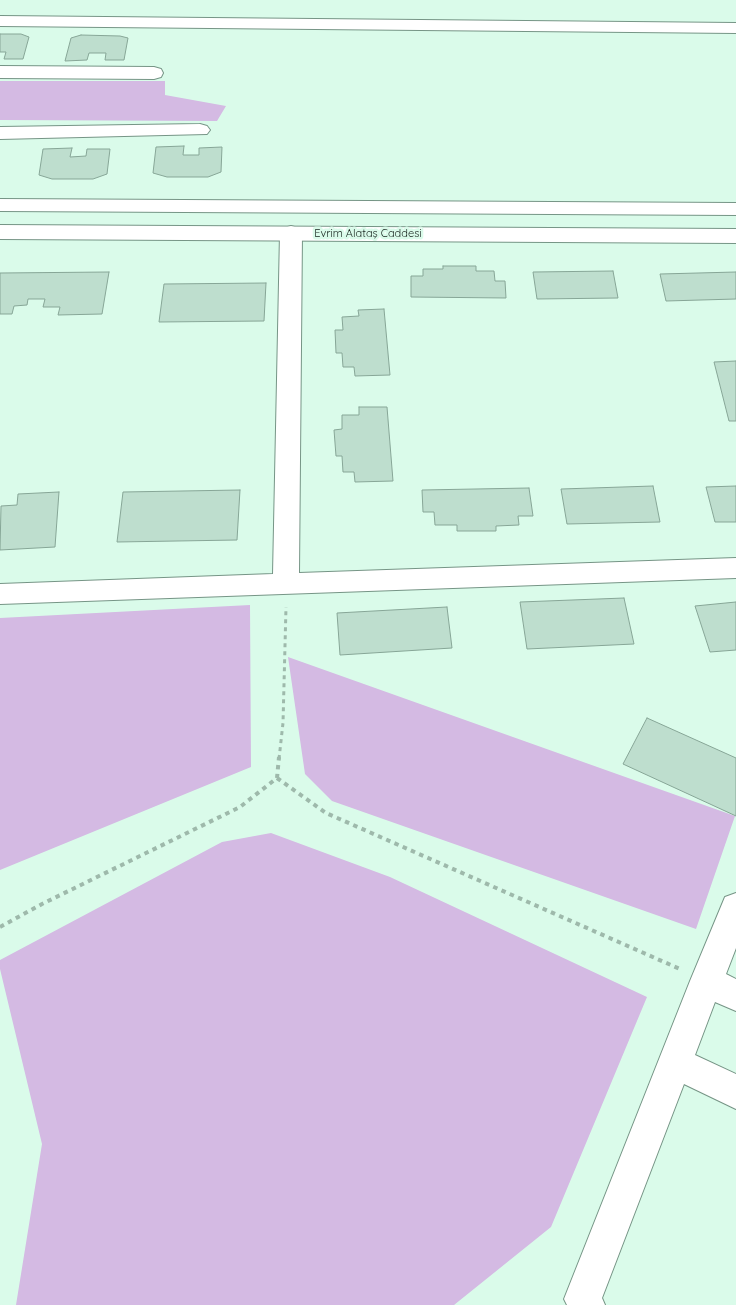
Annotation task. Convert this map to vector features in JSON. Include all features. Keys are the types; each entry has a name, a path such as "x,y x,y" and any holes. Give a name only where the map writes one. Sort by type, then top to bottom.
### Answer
{"street":[{"path":"0,21 736,28"},
{"path":"0,72 154,73"},
{"path":"0,134 200,130"},
{"path":"0,205 736,209"},
{"name":"Evrim Alataş Caddesi","path":"0,232 736,236"},
{"path":"286,582 291,233"},
{"path":"0,594 286,582 736,568"},
{"path":"586,1305 583,1299 676,1063 721,988 736,907"},
{"path":"676,1063 736,1092"}],"path":[{"path":"0,927 42,904 240,807 277,778 283,722 286,582"},
{"path":"277,778 326,813 721,988"}],"shaded area":[{"path":"0,81 165,81 165,95 226,106 217,121 0,120"},
{"path":"250,605 251,767 0,870 0,618"},
{"path":"288,657 735,816 696,929 332,801 305,774"},
{"path":"271,833 390,877 647,997 551,1227 454,1305 16,1305 42,1144 0,969 0,960 222,842"}],"building":[{"path":"0,34 21,34 29,37 23,59 4,59 6,52 0,52"},
{"path":"81,35 128,38 124,60 105,60 106,53 89,53 87,60 65,61 71,38"},
{"path":"184,146 183,155 199,155 199,148 222,147 221,172 208,177 167,177 153,173 156,147"},
{"path":"72,148 70,157 86,156 87,149 110,149 107,174 93,179 52,179 39,175 43,149"},
{"path":"443,266 476,266 476,271 494,271 495,281 505,281 506,298 411,297 411,276 423,276 423,269 443,269"},
{"path":"613,271 618,298 537,299 533,272"},
{"path":"109,272 102,314 58,315 60,307 43,307 45,299 28,299 27,305 14,306 12,314 0,314 0,273"},
{"path":"736,272 736,299 666,301 660,274"},
{"path":"266,283 264,321 159,322 164,284"},
{"path":"384,309 390,375 355,376 354,367 343,367 342,353 336,353 335,330 343,330 342,317 359,316 358,310"},
{"path":"736,361 736,421 729,421 714,362"},
{"path":"359,407 387,407 393,481 355,482 354,472 343,472 342,456 336,456 334,430 342,429 342,415 359,415"},
{"path":"653,486 660,522 567,524 561,489"},
{"path":"736,486 736,522 715,522 706,487"},
{"path":"529,488 533,516 518,516 519,525 496,526 496,531 457,531 457,525 435,525 434,512 423,512 422,490"},
{"path":"240,490 237,540 117,542 123,492"},
{"path":"59,492 55,547 0,550 1,506 17,505 18,494"},
{"path":"624,598 634,644 527,649 520,602"},
{"path":"736,602 736,650 710,652 695,606"},
{"path":"447,607 452,648 340,655 337,613"},
{"path":"647,718 736,758 736,816 623,764"}]}
